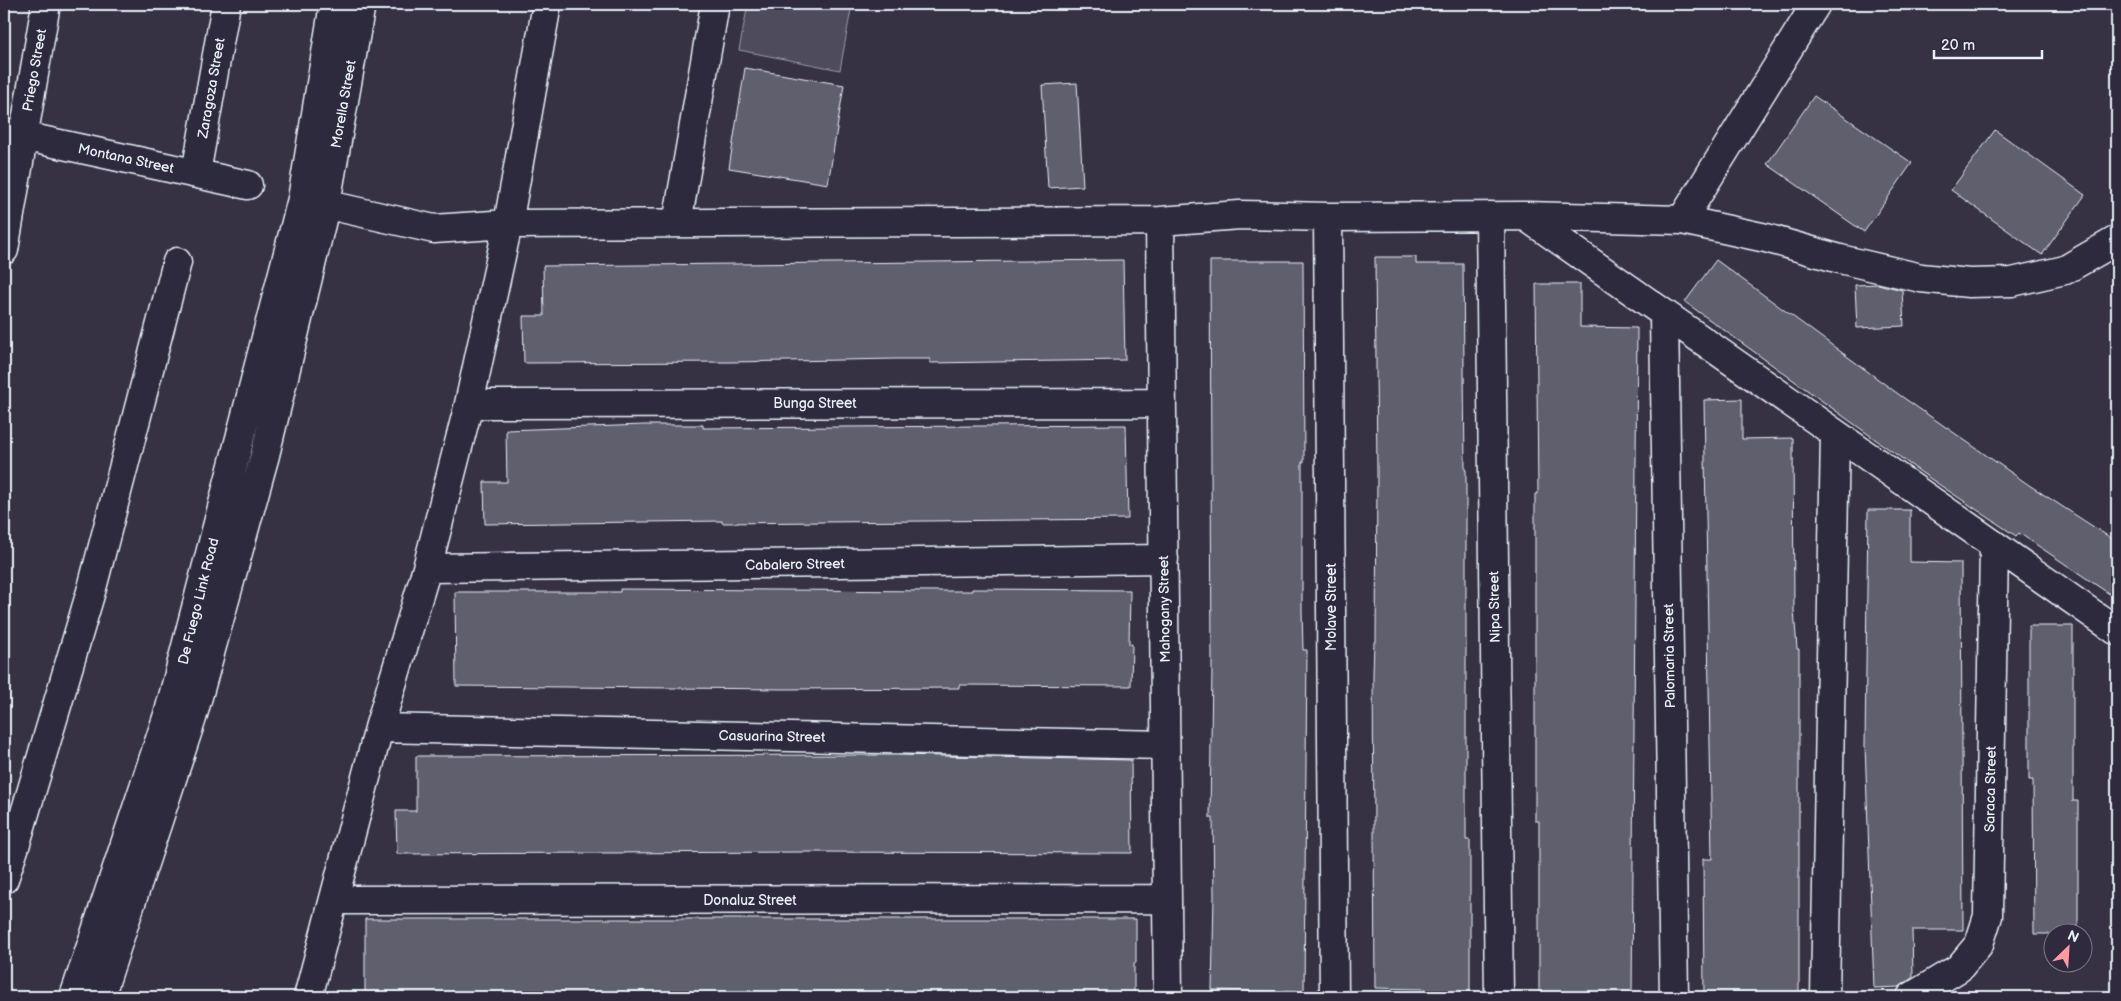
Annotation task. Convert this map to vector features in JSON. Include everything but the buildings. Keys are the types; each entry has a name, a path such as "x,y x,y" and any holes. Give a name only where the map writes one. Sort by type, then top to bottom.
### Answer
{"street":[{"name":"Priego Street","path":"4,250 13,134 46,4"},
{"name":"Zaragoza Street","path":"196,173 226,4"},
{"name":"Morella Street","path":"314,201 334,4"},
{"name":"Morella Street","path":"314,201 361,4"},
{"path":"308,997 378,728 427,568 468,404 508,224 547,4"},
{"path":"677,223 714,4"},
{"path":"1682,220 1816,4"},
{"name":"Montana Street","path":"13,134 248,185"},
{"path":"314,201 434,229 508,224 1160,221 1240,215 1328,218 1525,216 1682,220 1766,238 1840,259 1920,278 1969,283 2012,282 2065,270 2117,240"},
{"name":"De Fuego Link Road","path":"74,997 169,712 314,201"},
{"name":"De Fuego Link Road","path":"100,997 192,718 264,455 314,201"},
{"name":"Nipa Street","path":"1490,216 1499,997"},
{"path":"1525,216 2117,631"},
{"name":"Molave Street","path":"1328,218 1334,997"},
{"name":"Mahogany Street","path":"1160,221 1168,997"},
{"path":"4,879 92,588 177,262"},
{"name":"Palomaria Street","path":"1664,314 1674,997"},
{"name":"Bunga Street","path":"468,404 1162,403"},
{"path":"1826,997 1836,434"},
{"name":"Saraca Street","path":"1911,997 1960,968 1979,944 1988,916 1994,545"},
{"name":"Cabalero Street","path":"427,568 1164,559"},
{"name":"Casuarina Street","path":"378,728 1165,744"},
{"name":"Donaluz Street","path":"334,900 1167,899"}],"shaded area":[{"path":"748,4 852,4 840,70 739,50"}]}
